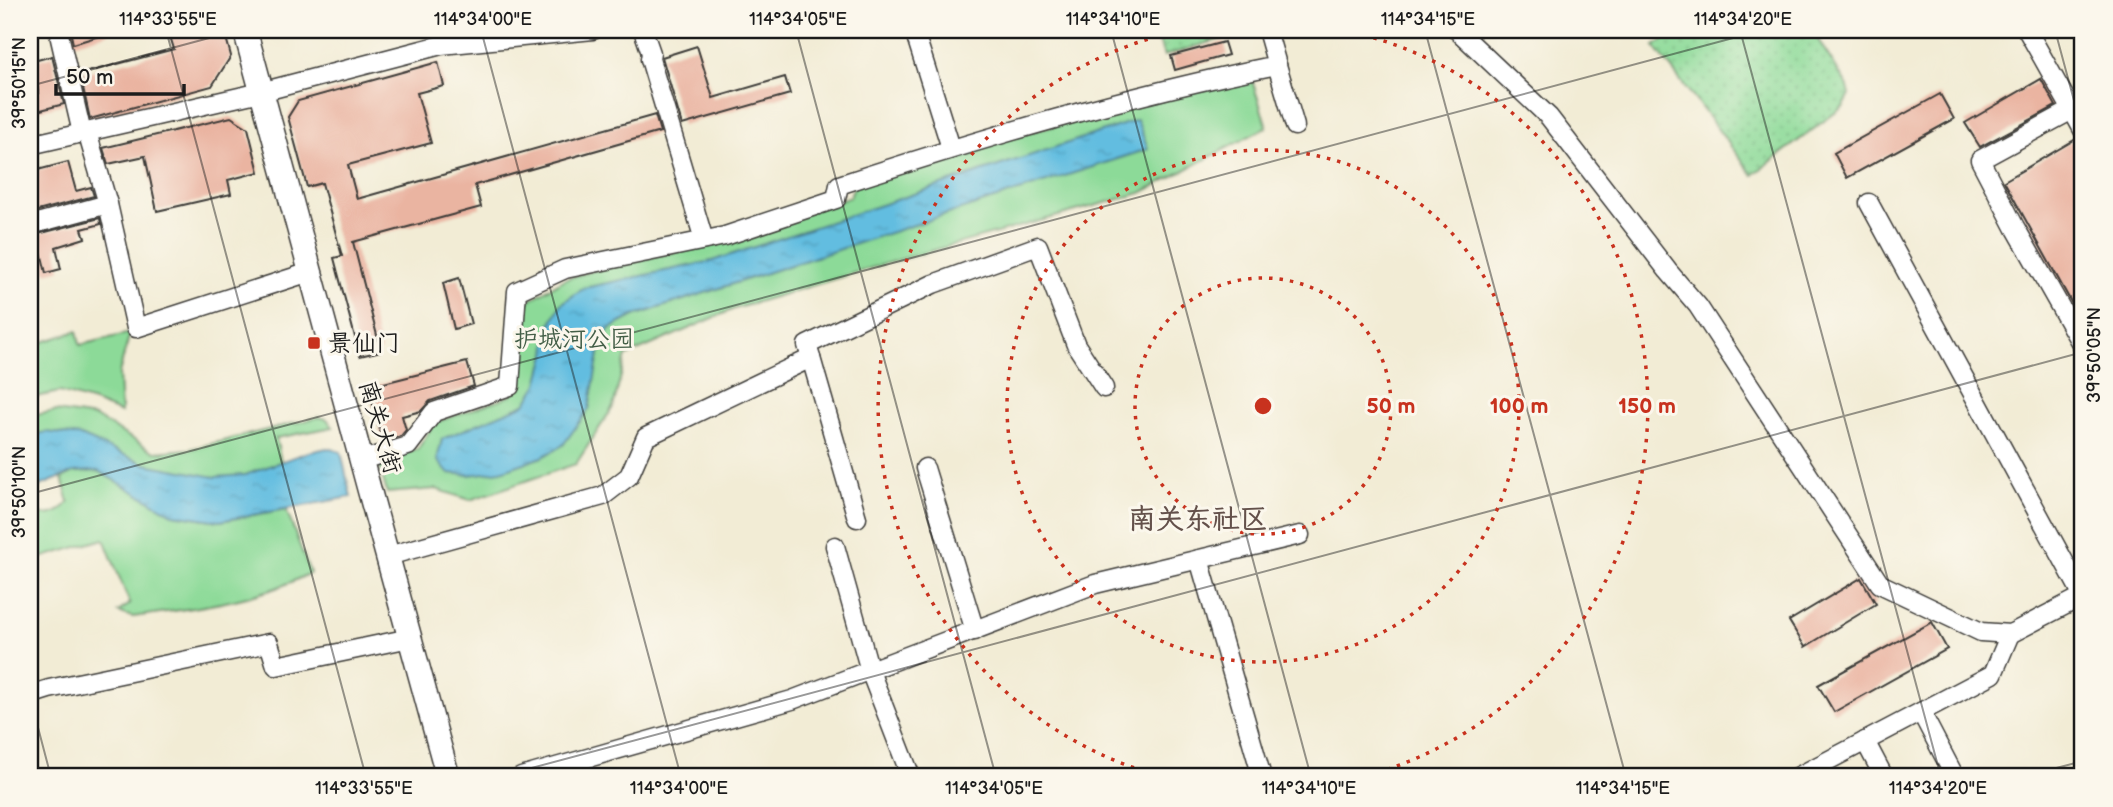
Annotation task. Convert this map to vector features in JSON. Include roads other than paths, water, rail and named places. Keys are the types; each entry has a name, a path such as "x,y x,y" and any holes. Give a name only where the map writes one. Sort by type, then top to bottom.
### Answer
{"main road":[{"name":"南关大街","path":"245,30 326,336 449,777"}],"street":[{"path":"58,30 85,132 108,204 136,328 310,272"},
{"path":"30,145 261,92 441,45 593,30"},
{"path":"643,30 652,53 649,59 704,240"},
{"path":"914,30 951,148"},
{"path":"1267,30 1295,126"},
{"path":"1457,30 1549,117 1698,306 1880,584 1981,632 2010,634 2083,596 1869,203"},
{"path":"2027,30 2083,130"},
{"path":"362,460 408,446 434,412 510,386 517,290 565,269 725,236 836,199 839,185 951,148 1193,82 1277,65"},
{"path":"2072,110 1980,160 2083,347"},
{"path":"30,225 108,204"},
{"path":"857,518 807,345 933,284 1038,246 1076,345 1104,388"},
{"path":"388,556 603,496 629,476 646,437 811,358"},
{"path":"925,468 975,631"},
{"path":"522,777 792,700 1095,583 1300,535"},
{"path":"835,546 870,671 911,777"},
{"path":"1199,559 1262,777"},
{"path":"1797,777 1993,674 2010,634"},
{"path":"30,695 268,643 276,666 410,638"},
{"path":"1922,712 1955,777"},
{"path":"1865,741 1884,777"}],"water":[{"path":"1137,120 1148,149 634,316 609,329 599,354 589,409 563,445 542,457 501,471 469,475 448,473 437,460 442,439 525,404 538,384 546,354 549,327 561,304 584,288 712,261"},
{"path":"47,432 81,436 145,464 215,477 245,475 305,453 327,448 341,452 351,497 220,521 173,514 98,471 74,472 30,490 30,435"}],"place":[{"name":"景仙门","path":"314,343"}],"district":[{"name":"南关东社区","path":"1198,519"}],"park label":[{"name":"护城河公园","path":"574,339"}]}
